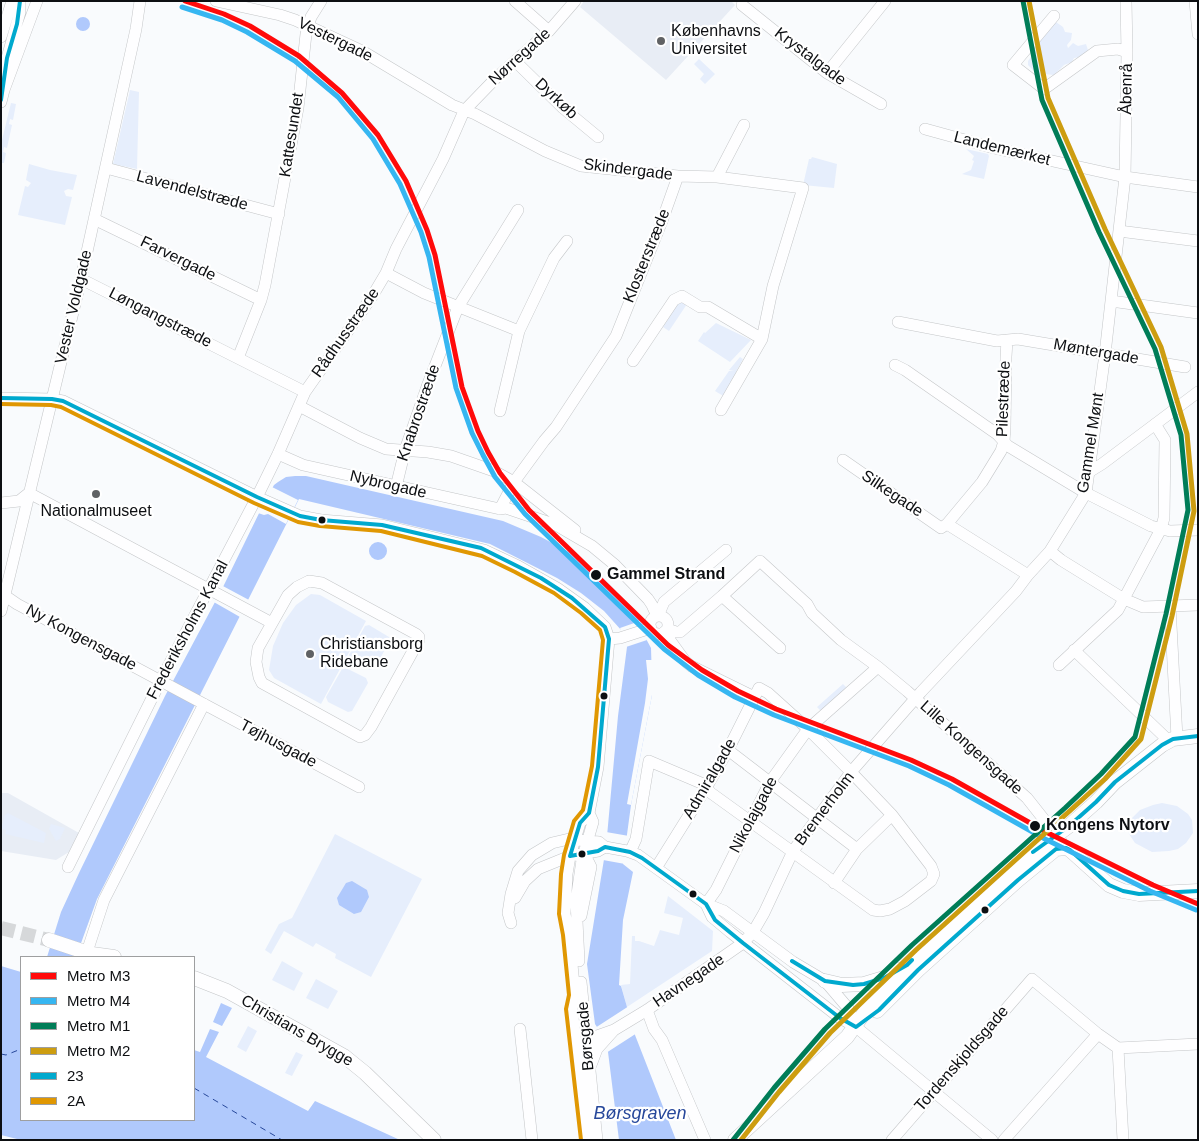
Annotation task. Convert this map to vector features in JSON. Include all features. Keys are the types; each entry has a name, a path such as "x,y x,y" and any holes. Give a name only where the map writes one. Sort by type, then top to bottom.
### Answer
{"main road":[{"path":"856,1027 879,1010 909,978 1034,859 1056,835 1078,818 1116,782 1173,740 1198,736"},
{"path":"1066,848 1068,833 1078,818"},
{"path":"735,1140 847,1038 867,1009 907,965 1034,859 1056,849 1066,848 1109,884 1123,891 1138,894 1198,891"},
{"path":"51,941 90,953 108,956"},
{"path":"825,981 842,985 864,984 884,978 907,965"},
{"name":"Christians Brygge","path":"195,978 227,991 344,1056 365,1073 434,1140"},
{"name":"Christians Brygge","path":"195,984 226,996 337,1056 359,1073 407,1123 427,1140"}],"street":[{"path":"2,96 37,1"},
{"name":"Vester Voldgade","path":"1,611 3,594 81,279 136,29 140,1"},
{"name":"Vestergade","path":"216,1 280,15 308,26 362,51 394,72 464,111"},
{"path":"308,26 321,1"},
{"path":"515,1 550,30"},
{"name":"Nørregade","path":"438,169 464,111 490,84 550,30 575,1"},
{"path":"827,73 885,1"},
{"name":"Åbenrå","path":"1119,231 1125,177 1126,1"},
{"path":"1195,1 1198,34"},
{"path":"2,96 8,58 20,12 12,2"},
{"path":"1,37 12,2"},
{"name":"Krystalgade","path":"742,5 827,73 881,104"},
{"path":"1054,16 1013,65 1044,89 1097,51 1118,49 1127,52"},
{"name":"Kattesundet","path":"238,358 261,300 298,108 308,26"},
{"name":"Dyrkøb","path":"515,61 563,108 598,137"},
{"name":"Skindergade","path":"464,111 475,114 545,151 582,166 678,176 717,177 803,188 773,286 762,339"},
{"path":"717,177 744,125"},
{"name":"Landemærket","path":"924,129 1023,155 1125,177 1198,188"},
{"name":"Lavendelstræde","path":"106,168 279,214"},
{"name":"Rådhusstræde","path":"305,392 373,295 438,169"},
{"name":"Klosterstræde","path":"514,482 550,434 616,336 678,176"},
{"name":"Knabrostræde","path":"396,487 428,384 458,307 518,210"},
{"name":"Farvergade","path":"94,219 261,300"},
{"path":"1119,231 1198,241"},
{"name":"Gammel Mønt","path":"1028,575 1050,551 1086,493 1119,231"},
{"path":"500,411 519,331 554,258 567,241"},
{"path":"386,273 424,293 519,331"},
{"name":"Løngangstræde","path":"81,279 305,392"},
{"path":"633,361 674,300 682,296 700,307 708,307 762,339 722,410"},
{"path":"1111,301 1198,313"},
{"name":"Møntergade","path":"898,322 997,341 1018,339 1185,367"},
{"name":"Pilestræde","path":"944,526 982,482 1001,451 1004,441 1007,340"},
{"path":"895,365 906,370 997,434 1008,446 1086,493 1151,526 1170,531 1198,530"},
{"name":"Frederiksholms Kanal","path":"68,867 261,499 305,392"},
{"path":"1088,472 1102,464 1198,392"},
{"path":"1,398 63,401 261,499 314,519 386,525 491,552 541,578 572,598 602,624 607,630 609,639 623,638 647,629 657,616 664,602 726,550"},
{"path":"299,406 360,438 386,449 428,452 466,460 494,472 514,482 568,524 578,533 580,539"},
{"path":"1059,665 1118,610 1161,529 1164,518 1165,440 1155,424"},
{"name":"Nybrogade","path":"278,454 303,465 500,510"},
{"name":"Silkegade","path":"843,460 944,526 1028,575"},
{"path":"500,510 514,482"},
{"path":"1,503 19,502 29,493 272,623"},
{"path":"500,510 506,508 556,525 602,554 628,578 652,605 657,616 666,620 665,630 685,662 757,693 768,693 808,729 892,816 931,866 934,874 931,880 905,901 890,909 873,910 701,783 648,761 636,839 629,851"},
{"path":"1050,551 1061,560 1124,599 1143,607 1198,605"},
{"name":"Lille Kongensgade","path":"722,596 760,561 841,640 916,698 1027,798 1066,848"},
{"name":"Bremerholm","path":"752,932 764,913 793,851 851,772 916,698 1016,592 1028,575"},
{"path":"312,581 322,583 416,634 419,640 371,727 365,735 360,737 262,683 257,671 256,655 272,623 288,595 304,583 312,581"},
{"name":"Ny Kongensgade","path":"3,594 17,604 201,702"},
{"path":"647,629 657,633 665,630 680,632 722,596 780,648"},
{"path":"1170,606 1173,740"},
{"name":"Børsgade","path":"587,1140 572,1008 575,995 569,934 565,914 570,856 580,823 589,812 598,766 609,639"},
{"path":"1074,650 1173,740"},
{"name":"Nikolajgade","path":"706,904 716,890 770,782 808,729 878,667"},
{"name":"Admiralgade","path":"656,868 728,750 757,693"},
{"path":"90,953 104,900 201,702"},
{"name":"Tøjhusgade","path":"201,702 359,787"},
{"path":"728,750 857,849"},
{"name":"Børsgade","path":"589,812 593,822 584,853 576,901 578,956 597,1140"},
{"path":"834,883 857,849 892,816"},
{"path":"525,861 525,881 509,918 511,894 518,871 525,861 537,851 558,841 575,839 599,842 605,847 629,851 706,904 724,910 806,970 825,981 848,1008 856,1027"},
{"path":"525,881 539,869 570,856 598,851 605,847"},
{"path":"537,851 539,869"},
{"path":"525,861 527,866 539,869"},
{"path":"706,904 715,920 840,1018 856,1027 992,1140"},
{"name":"Havnegade","path":"577,1049 587,1042 601,1039 647,1010 743,943 752,932"},
{"name":"Tordenskjoldsgade","path":"892,1140 1032,979 1098,1034"},
{"name":"Havnegade","path":"647,1010 705,1140"},
{"path":"520,1028 532,1140"},
{"path":"1004,1140 1098,1034 1118,1048 1198,1044"},
{"path":"589,1071 601,1039"},
{"path":"1118,1048 1124,1140"}],"shaded area":[{"name":"Københavns Universitet","path":"584,1 731,1 735,5 666,80 580,7"},
{"path":"1056,22 1063,27 1065,32 1072,33 1071,40 1067,45 1068,48 1073,43 1078,46 1086,44 1088,50 1081,57 1074,58 1072,62 1064,65 1054,75 1044,74 1040,77 1028,65 1028,61 1033,54 1030,52"},
{"path":"699,59 715,74 705,84 700,79 704,74 694,64"},
{"path":"130,90 139,92 137,169 113,164"},
{"path":"11,103 16,104 13,120 10,119 9,124 12,125 7,148 4,147 3,152 6,153 4,163 1,163 1,144"},
{"path":"966,149 988,154 984,179 962,174 971,170 974,161 972,160 974,156"},
{"path":"812,157 837,164 834,188 803,185 809,159"},
{"path":"29,164 77,175 73,190 68,189 64,191 66,196 72,197 65,225 18,215 25,186 28,187 31,183 26,180"},
{"path":"682,301 687,304 669,331 663,327 679,302"},
{"path":"716,323 751,340 730,362 698,341 704,332"},
{"path":"740,357 743,359 736,372 739,374 725,397 715,391 729,371 734,371 729,370"},
{"name":"Christiansborg Ridebane","path":"311,594 320,595 366,621 321,704 274,678 269,670 273,646 283,623 296,605"},
{"path":"369,625 389,637 390,640 375,668 370,670 351,659 349,655 365,626"},
{"path":"346,668 366,678 368,683 352,711 348,712 328,702 326,697 342,669"},
{"path":"843,684 848,689 823,713 817,707"},
{"path":"1,793 8,793 79,833 69,852 56,860 1,851"},
{"path":"1162,803 1177,806 1188,814 1192,820 1193,833 1186,843 1178,849 1152,852 1135,843 1129,834 1129,821 1140,810"},
{"path":"8,813 46,833 44,843 5,834 6,830 1,829 5,815"},
{"path":"51,824 65,828 60,839 56,841 49,829"},
{"path":"335,834 422,879 371,977 335,958 336,954 316,943 313,947 284,931 271,954 265,950 279,924 292,918"},
{"path":"668,896 713,931 712,951 627,1007 621,985 630,984 632,936 635,936 635,941 654,946 660,930 679,935 683,918 664,913"},
{"path":"282,961 303,973 294,991 272,980"},
{"path":"316,979 338,991 328,1009 306,998"},
{"path":"248,1026 257,1031 246,1052 237,1047"},
{"path":"296,1052 303,1055 292,1076 285,1073"}],"water":[{"path":"80,17 86,17 90,24 86,31 80,31 76,27 76,21"},
{"name":"Børsgraven","path":"306,476 503,521 541,537 569,552 600,575 640,616 644,635 651,648 652,695 631,805 623,864 633,872 623,920 619,985 621,986 635,1035 676,1140 619,1140 608,1052 595,1024 587,964 606,847 618,716 627,647 622,631 604,611 581,593 557,578 490,544 299,499 97,899 76,956 47,956 61,912 165,696 223,587 265,501 274,485 286,477"},
{"path":"378,542 385,544 387,551 385,558 378,560 371,558 369,551 371,544"},
{"path":"352,881 367,890 369,897 361,912 354,914 339,905 337,898 346,883"},
{"path":"1,966 20,972 20,1121 195,1121 195,1050 200,1052 210,1029 219,1032 206,1057 308,1111 315,1101 400,1140 21,1140 1,1135"},
{"path":"221,1003 232,1008 222,1026 213,1022"}],"pier":[{"path":"272,487 298,500 286,524 268,514 258,513"},
{"path":"221,585 249,600 240,617 212,601"},
{"path":"640,621 647,640 626,647 620,628"},
{"path":"646,660 652,660 652,695 631,805 627,804 645,703 648,679"},
{"path":"606,832 629,836 625,864 603,860"},
{"path":"629,1006 637,1033 606,1053 595,1028"}],"ferry route":[{"path":"1,1054 6,1055 20,1049"},
{"path":"195,1089 282,1140"}],"tunnel":[{"path":"1,928 49,940"}],"metro line":[{"name":"M3","path":"185,1 224,14 250,26 299,56 342,93 378,135 406,181 427,230 435,255 462,387 488,452 500,473 529,510 668,645 702,670 738,691 776,709 911,760 952,779 1048,833 1153,885 1198,904"},
{"name":"M1","path":"733,1140 774,1088 825,1029 912,945 1065,808 1101,774 1135,737 1166,614 1188,510 1181,435 1155,349 1099,232 1042,100 1023,1"},
{"name":"M2","path":"741,1140 830,1033 916,950 1105,779 1141,739 1172,616 1194,511 1187,434 1161,347 1105,229 1048,98 1029,1"},
{"name":"M4","path":"182,7 222,20 247,32 295,61 338,97 373,139 400,184 421,232 429,257 456,388 472,433 495,477 525,514 664,649 698,675 735,697 774,715 909,766 949,785 1045,839 1150,891 1196,910"}],"transit line":[{"name":"23","path":"1,100 7,58 17,24 20,1"},
{"name":"23","path":"1,398 63,401 257,497 300,516 321,520 382,525 481,548 541,578 572,598 605,627 609,639 598,767 589,813 580,823 570,856 598,851 605,847"},
{"name":"2A","path":"1,404 61,407 254,503 298,522 320,526 381,531 482,556 554,593 600,630 603,640 592,766 583,810 574,821 564,855 559,914 569,995 566,1009 581,1140"},
{"name":"23","path":"1033,852 1069,826 1115,782 1162,745 1173,739 1198,736"},
{"name":"23","path":"605,847 630,852 642,858 706,904 715,920 743,943 840,1018 856,1027 879,1010 918,970 1018,880 1056,849 1066,848 1070,850 1109,885 1123,891 1139,894 1198,891"},
{"name":"23","path":"792,961 825,981 853,985 884,978 907,965 912,960"}],"place":[{"name":"Københavns Universitet","path":"661,41"},
{"name":"Nationalmuseet","path":"96,494"},
{"name":"Gammel Strand","path":"596,575"},
{"name":"Christiansborg Ridebane","path":"310,654"},
{"name":"Kongens Nytorv","path":"1035,826"}]}
